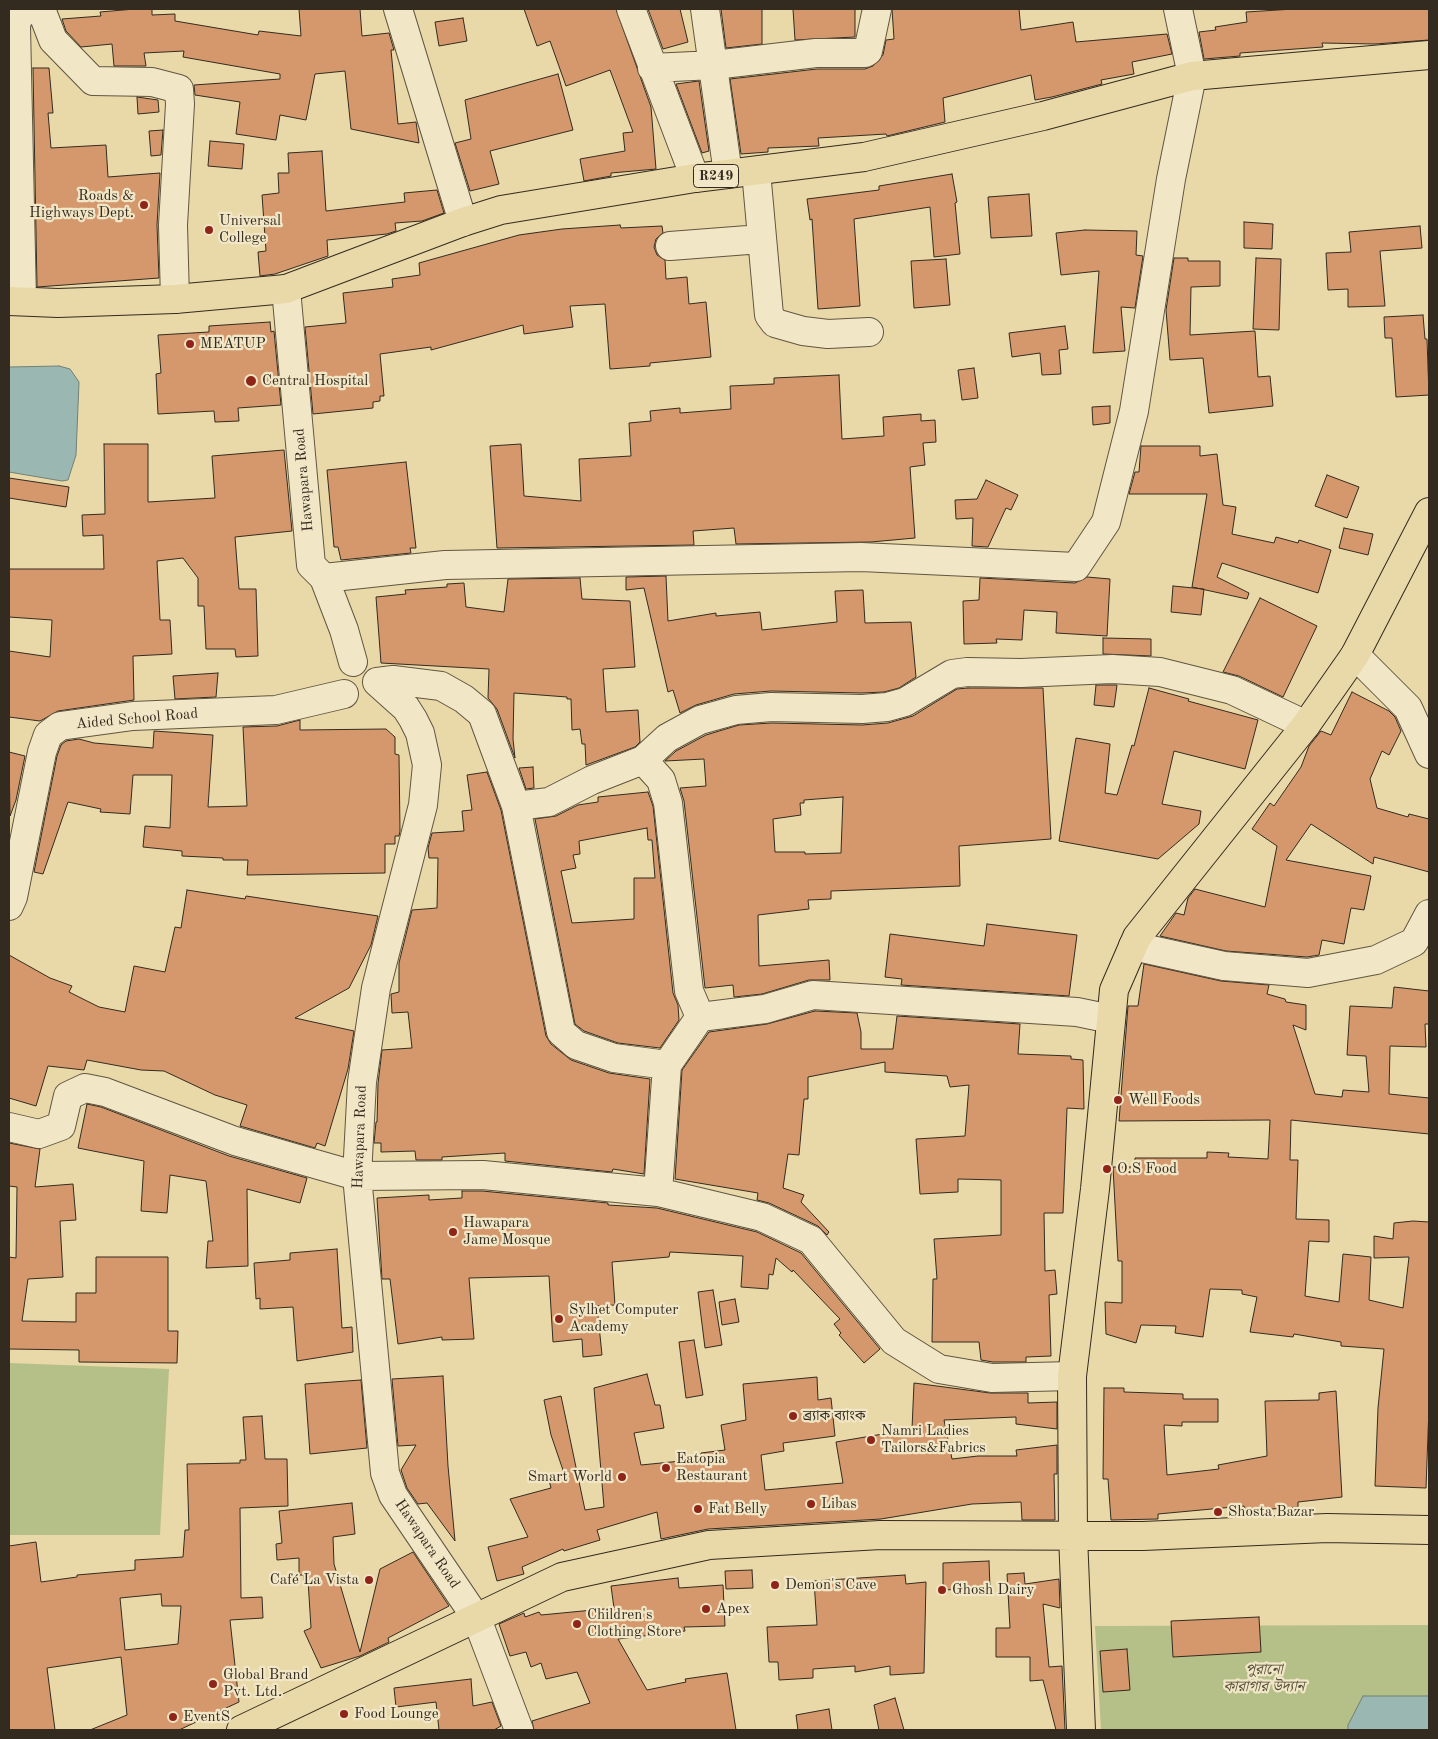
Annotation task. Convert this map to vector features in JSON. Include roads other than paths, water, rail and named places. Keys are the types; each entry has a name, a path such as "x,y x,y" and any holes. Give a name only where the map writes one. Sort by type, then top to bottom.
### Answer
{"main road":[{"name":"R249","path":"15,301 58,303 175,299 286,288 463,222 501,210 695,178 864,157 1043,116 1192,76 1429,55"},
{"path":"1081,1730 1072,1536 1072,1376 1095,1189 1114,990 1137,937 1306,725 1354,655 1429,512"},
{"path":"241,1730 562,1577 709,1545 880,1535 1143,1536 1327,1528 1429,1530"}],"street":[{"path":"15,301 16,26 18,17 28,9"},
{"path":"41,9 53,40 93,81 152,82 179,89 180,113 173,225 175,299"},
{"path":"398,9 463,222"},
{"path":"631,9 641,30 652,68 695,178"},
{"path":"705,9 728,174"},
{"path":"652,68 714,65 816,53 865,53 868,51 877,9"},
{"path":"324,578 445,566 851,557 1076,567 1106,522 1134,410 1171,179 1192,76 1178,9"},
{"path":"756,171 767,310 775,323 803,331 828,334 869,332"},
{"path":"670,246 762,238"},
{"name":"Hawapara Road","path":"286,288 312,565 324,578 344,630 353,662"},
{"path":"1354,655 1408,708 1429,754"},
{"path":"353,662 365,663 375,673 377,682 374,693 368,697 354,699 344,694 340,686 340,672 353,662"},
{"path":"516,806 549,802 592,780 642,760 667,738 700,720 736,710 771,706 887,708 904,702 952,674 967,672 1021,673 1112,669 1160,672 1232,690 1306,725"},
{"path":"377,682 393,680 441,686 464,699 482,714 516,806 562,1032 576,1045 614,1058 666,1066"},
{"name":"Hawapara Road","path":"377,682 409,713 420,733 427,765 423,805 376,988 362,1082 357,1176 385,1473 393,1495 477,1619 519,1730"},
{"name":"Aided School Road","path":"9,906 13,897 42,752 48,735 54,729 60,726 134,716 276,710 344,694"},
{"path":"642,760 661,780 668,804 688,991 700,1017"},
{"path":"1133,946 1224,966 1308,973 1376,960 1414,942 1429,914"},
{"path":"658,1192 666,1066 700,1017 765,1009 813,995 1019,1007 1077,1012 1111,1019"},
{"path":"9,1127 39,1134 61,1126 68,1096 85,1088 105,1092 235,1142 357,1176 483,1175 658,1192 762,1217 811,1240 894,1341 939,1369 992,1378 1072,1376"}],"water":[{"path":"59,366 70,369 79,382 76,455 68,480 62,481 9,472 9,367"},
{"path":"1363,1696 1429,1696 1429,1730 1348,1730 1348,1725"}],"place":[{"name":"Roads & Highways Dept.","path":"144,205"},
{"name":"Universal College","path":"209,230"},
{"name":"MEATUP","path":"190,344"},
{"name":"Central Hospital","path":"251,381"},
{"name":"Well Foods","path":"1118,1100"},
{"name":"O.S Food","path":"1107,1169"},
{"name":"Hawapara Jame Mosque","path":"453,1232"},
{"name":"Sylhet Computer Academy","path":"559,1319"},
{"name":"ব্র্যাক ব্যাংক","path":"793,1416"},
{"name":"Namri Ladies Tailors&Fabrics","path":"871,1440"},
{"name":"Eatopia Restaurant","path":"666,1468"},
{"name":"Smart World","path":"622,1477"},
{"name":"Libas","path":"811,1504"},
{"name":"Fat Belly","path":"698,1509"},
{"name":"Shosta Bazar","path":"1218,1512"},
{"name":"Café La Vista","path":"369,1580"},
{"name":"Demon's Cave","path":"775,1585"},
{"name":"Ghosh Dairy","path":"942,1590"},
{"name":"Apex","path":"706,1609"},
{"name":"Children's Clothing Store","path":"577,1624"},
{"name":"Global Brand Pvt. Ltd.","path":"213,1684"},
{"name":"Food Lounge","path":"344,1714"},
{"name":"EventS","path":"173,1717"}],"park label":[{"name":"পুরানো কারাগার উদ্যান","path":"1264,1678"}]}
